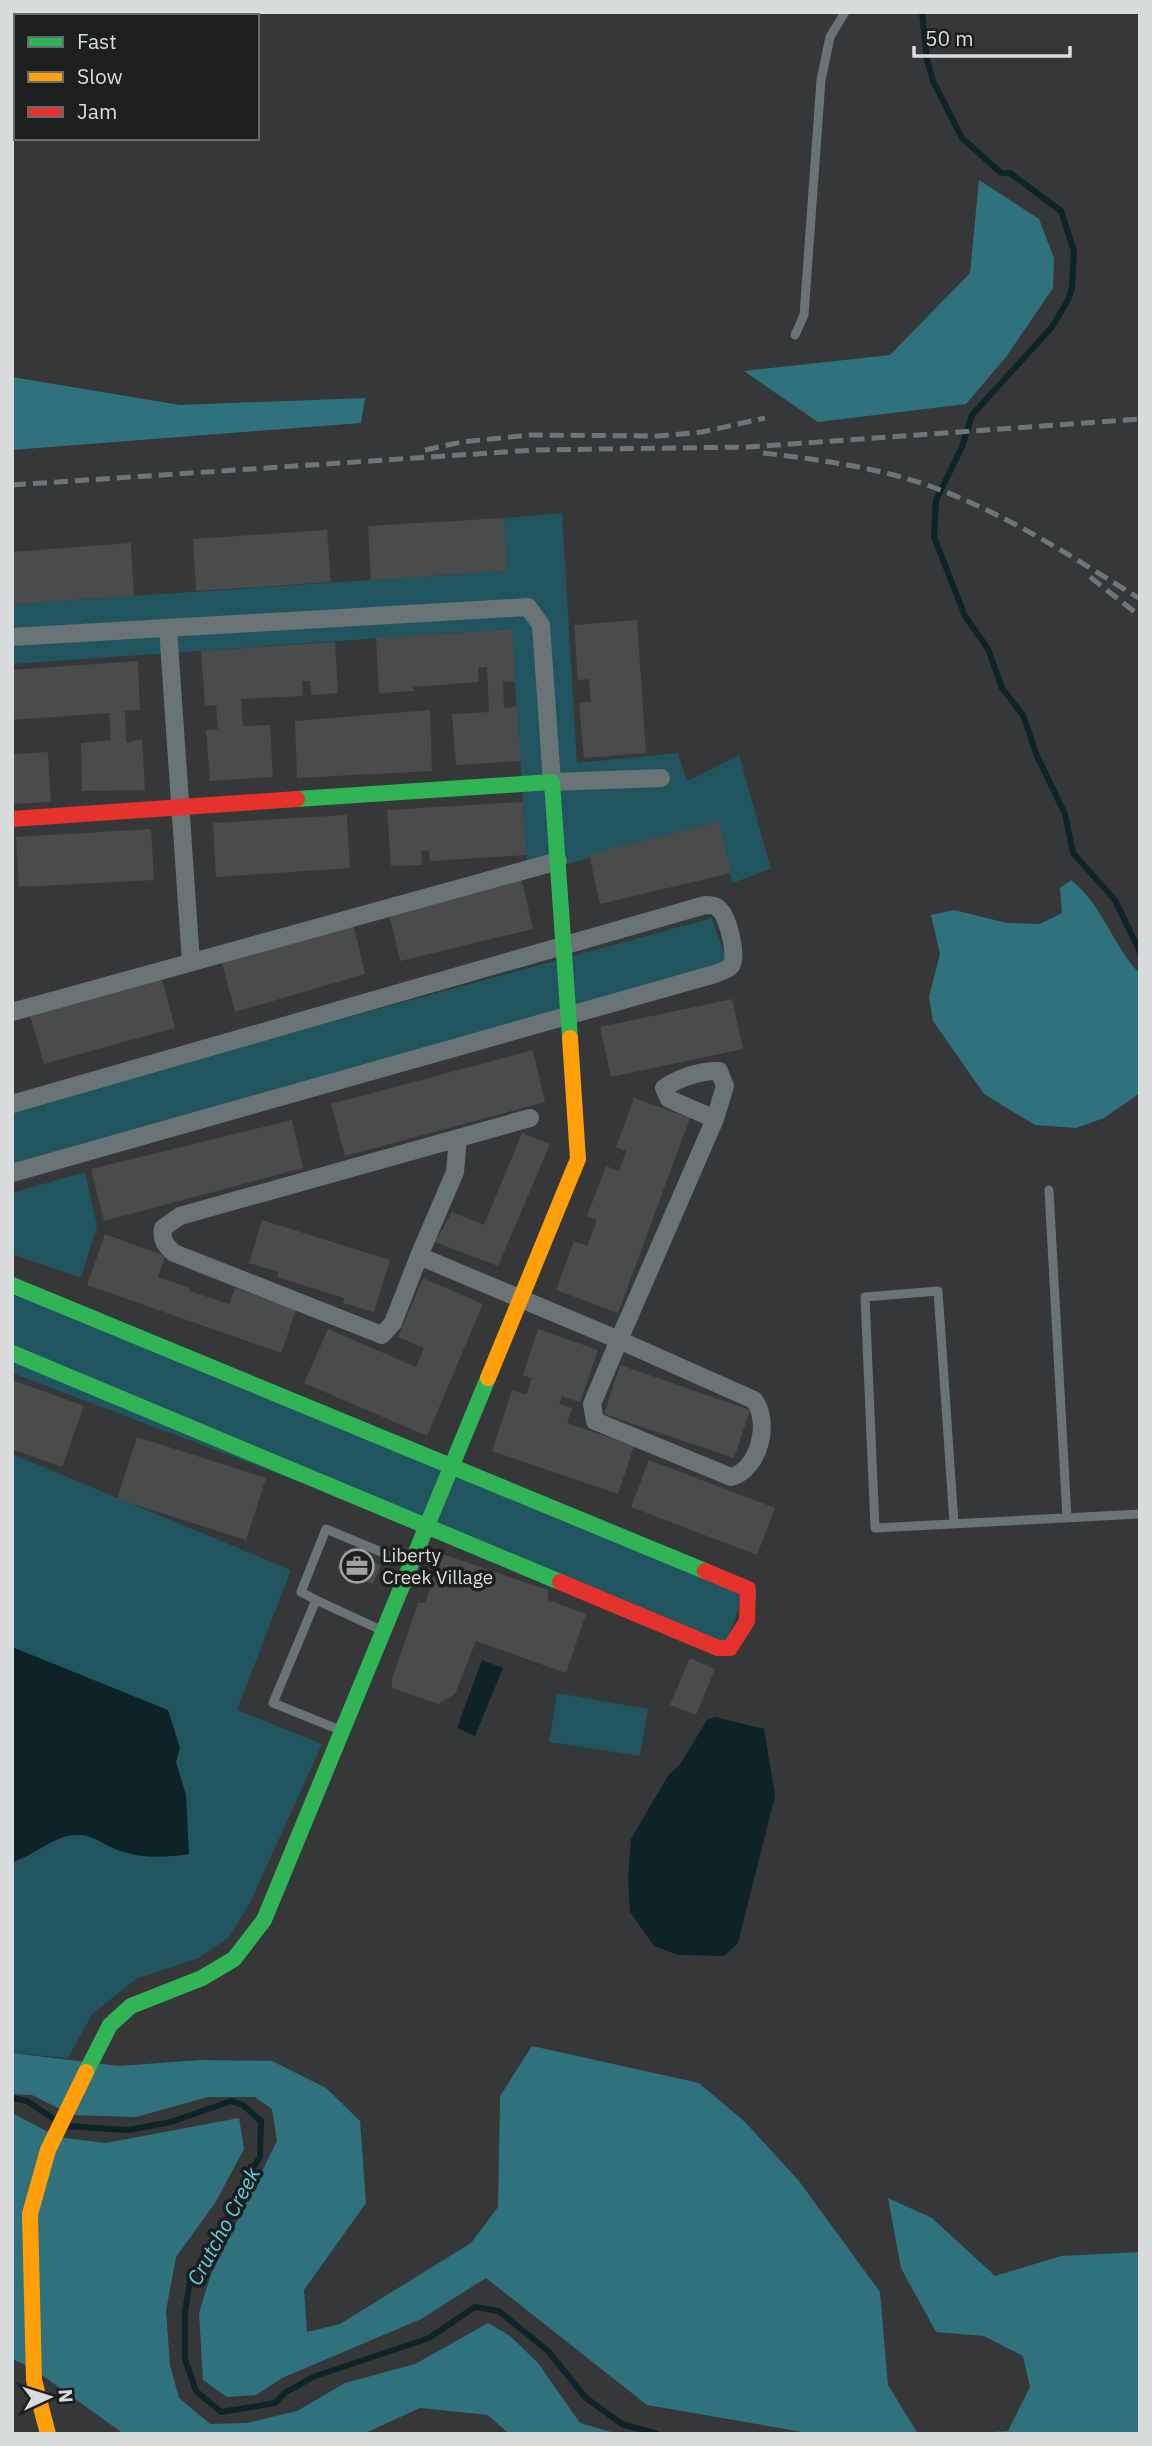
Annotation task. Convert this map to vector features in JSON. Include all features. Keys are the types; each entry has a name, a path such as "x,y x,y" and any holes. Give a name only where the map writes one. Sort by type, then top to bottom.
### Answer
{"street":[{"path":"12,637 527,607 541,625 578,1159 264,1920 234,1959 202,1978 131,2006 110,2025 55,2136 30,2214 34,2380 48,2434"},
{"path":"168,628 191,962"},
{"path":"12,819 552,782 661,778"},
{"path":"12,1012 558,861"},
{"path":"12,1104 565,944 714,905 722,911 734,959 729,968 715,974 12,1173"},
{"path":"458,1138 455,1172 393,1323 382,1335 174,1252 166,1247 161,1237 163,1228 180,1216 458,1138 530,1118"},
{"path":"419,1256 619,1340 754,1400 762,1410 764,1423 749,1465 741,1475 731,1477 594,1421 591,1413 592,1404 619,1340 715,1119"},
{"path":"12,1285 748,1589 751,1612 746,1626 730,1648 718,1648 12,1353"}],"lane":[{"path":"795,335 804,315 821,80 830,37 845,12"},
{"path":"1049,1190 1068,1518"},
{"path":"954,1523 938,1291 865,1297 875,1528 1140,1514"},
{"path":"384,1631 301,1592 326,1529 412,1564"},
{"path":"317,1600 273,1703 342,1731"}],"shaded area":[{"path":"979,180 1039,219 1054,258 1053,288 1006,357 966,404 818,422 744,371 890,355 970,273"},
{"path":"12,377 180,405 365,398 361,423 12,450"},
{"path":"562,513 577,763 678,753 687,781 739,755 771,869 732,883 719,822 521,877 527,855 511,629 12,664 12,604 507,571 504,518"},
{"path":"1071,880 1091,901 1122,951 1140,974 1140,1093 1104,1118 1076,1128 1035,1125 984,1094 933,1021 929,997 940,954 931,915 954,910 1007,923 1040,924 1062,913 1060,888"},
{"path":"712,918 727,962 12,1167 12,1109"},
{"path":"85,1172 97,1226 81,1278 12,1254 12,1193"},
{"path":"12,1292 744,1592 726,1644 12,1373"},
{"path":"12,1454 291,1570 237,1710 322,1744 250,1903 229,1937 199,1958 136,1979 92,2014 68,2058 12,2053"},
{"path":"12,1647 168,1710 180,1748 176,1762 186,1795 189,1854 141,1856 122,1852 92,1837 77,1835 60,1838 12,1862"},
{"path":"482,1660 503,1668 475,1736 457,1728"},
{"path":"557,1693 648,1709 640,1756 549,1742"},
{"path":"715,1717 764,1729 775,1796 738,1943 724,1956 678,1955 654,1946 630,1912 628,1880 631,1839 669,1774 679,1766 707,1720"},
{"path":"532,2046 699,2083 745,2122 799,2181 880,2292 888,2385 918,2434 814,2434 647,2405 486,2278 421,2319 282,2378 256,2395 227,2397 203,2380 199,2313 211,2274 277,2141 272,2109 255,2097 208,2097 136,2117 72,2115 32,2095 12,2094 12,2053 119,2066 200,2060 272,2061 326,2088 360,2121 366,2203 304,2290 307,2332 340,2324 471,2243 498,2207 500,2096"},
{"path":"12,2113 58,2137 106,2143 239,2118 244,2149 215,2203 176,2257 166,2311 170,2365 179,2398 210,2424 247,2423 297,2411 345,2383 415,2364 488,2323 510,2336 538,2363 580,2423 618,2434 509,2434 488,2415 420,2408 363,2434 124,2434 32,2368 12,2359"},
{"path":"888,2198 932,2218 995,2276 1061,2256 1140,2252 1140,2434 963,2434 1008,2431 1030,2387 1023,2356 984,2336 936,2332 901,2268"}],"building":[{"path":"504,518 507,571 371,580 368,526"},
{"path":"327,530 331,582 196,591 193,539"},
{"path":"131,543 134,596 12,604 12,552"},
{"path":"637,620 646,753 584,758 579,703 591,702 589,679 578,680 574,625"},
{"path":"512,629 515,681 503,682 504,708 517,707 521,761 456,765 452,714 489,712 487,667 478,668 479,682 413,687 414,691 379,693 376,638"},
{"path":"335,642 338,693 311,695 310,681 302,681 303,696 241,699 243,726 270,725 273,777 210,781 206,730 218,729 216,705 205,706 201,651"},
{"path":"138,661 140,710 125,711 126,743 142,739 145,790 82,791 81,743 111,740 109,713 12,720 12,670"},
{"path":"430,710 432,771 297,778 295,721"},
{"path":"48,752 51,802 12,804 12,754"},
{"path":"523,802 527,855 430,861 429,850 421,851 422,865 391,866 387,810"},
{"path":"347,815 350,868 216,877 213,823"},
{"path":"719,822 731,873 600,904 589,854"},
{"path":"151,829 154,880 19,887 16,837"},
{"path":"521,877 533,929 400,961 388,909"},
{"path":"353,923 365,974 235,1012 221,959"},
{"path":"161,975 175,1028 44,1064 29,1012"},
{"path":"732,999 743,1049 611,1077 600,1027"},
{"path":"533,1050 545,1102 345,1156 331,1104"},
{"path":"634,1098 690,1118 618,1313 556,1290 574,1241 587,1246 597,1220 587,1216 606,1166 619,1171 626,1151 616,1147"},
{"path":"292,1120 303,1168 104,1221 91,1169"},
{"path":"522,1133 550,1144 498,1266 435,1242 452,1212 484,1225"},
{"path":"262,1220 390,1260 374,1312 343,1303 344,1298 277,1277 279,1272 249,1263"},
{"path":"105,1234 165,1256 158,1277 190,1288 189,1291 229,1304 235,1288 296,1310 281,1353 87,1285"},
{"path":"423,1278 483,1304 427,1436 304,1383 328,1329 416,1367 424,1348 398,1337"},
{"path":"538,1329 598,1350 580,1402 562,1396 559,1404 572,1408 567,1423 634,1446 618,1494 492,1451 512,1390 526,1395 532,1378 523,1375"},
{"path":"620,1365 750,1410 734,1458 604,1414"},
{"path":"12,1380 84,1406 62,1467 12,1449"},
{"path":"137,1437 266,1478 246,1540 117,1499"},
{"path":"649,1460 775,1508 757,1555 631,1507"},
{"path":"345,1550 381,1565 373,1584 337,1569"},
{"path":"442,1554 548,1590 548,1600 586,1614 566,1673 476,1641 455,1694 438,1704 392,1688 392,1679 418,1603 425,1603"},
{"path":"690,1658 715,1669 696,1715 670,1705"}],"waterway":[{"path":"922,12 927,60 933,81 962,138 1001,173 1010,173 1061,211 1074,251 1072,288 1052,327 972,415 962,447 936,500 934,537 965,616 988,649 1002,688 1023,715 1037,756 1065,814 1073,853 1115,900 1140,952"},
{"name":"Crutcho Creek","path":"12,2098 27,2101 57,2121"},
{"name":"Crutcho Creek","path":"66,2126 128,2130 171,2122 231,2101 243,2105 261,2121 260,2157 251,2171 250,2181 190,2281 185,2312 185,2359 196,2391 221,2412 275,2403 286,2392 313,2377 429,2338 475,2307 499,2311 548,2351 586,2398 622,2424 657,2434"}],"railway":[{"path":"425,450 462,442 529,435 659,436 702,432 765,418"},
{"path":"12,485 535,450 748,447 1140,419"},
{"path":"763,453 878,471 959,497 1021,528 1140,599"},
{"path":"1090,577 1140,616"}],"traffic: fast":[{"path":"297,799 552,782 570,1038"},
{"path":"12,1285 705,1571"},
{"path":"12,1353 560,1582"},
{"path":"86,2072 110,2025 131,2006 202,1978 234,1959 264,1920 488,1378"}],"traffic: slow":[{"path":"488,1378 578,1159 570,1038"},
{"path":"48,2434 34,2380 30,2214 48,2150 86,2072"}],"traffic: jam":[{"path":"12,819 297,799"},
{"path":"560,1582 718,1648 730,1648 747,1621 748,1589 705,1571"}],"place":[{"name":"Liberty Creek Village","path":"357,1566"}]}
